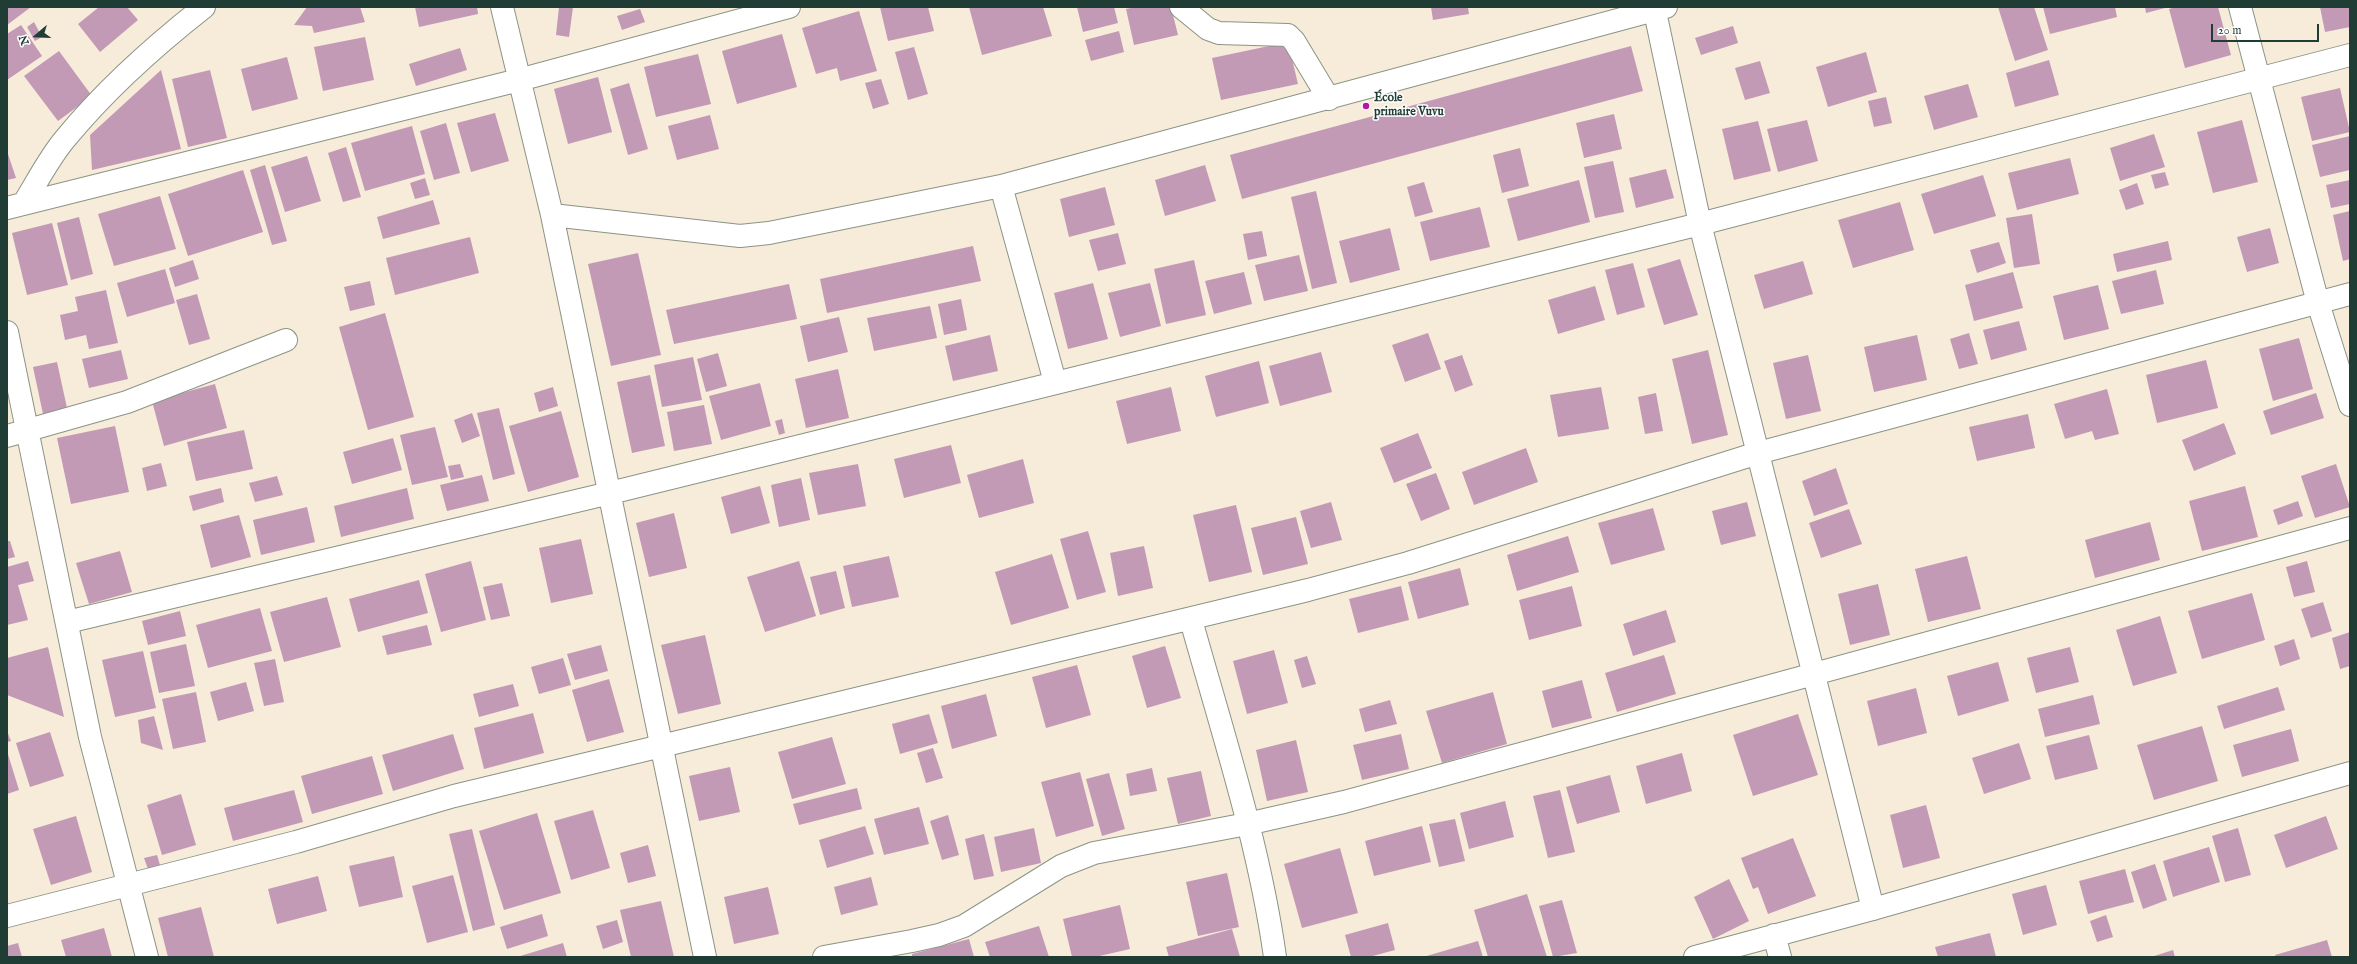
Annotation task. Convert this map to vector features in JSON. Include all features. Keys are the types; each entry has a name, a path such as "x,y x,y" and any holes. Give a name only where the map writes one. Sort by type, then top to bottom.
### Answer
{"street":[{"path":"16,205 64,140 116,82 156,45 204,7"},
{"path":"502,7 552,214 705,957"},
{"path":"16,205 519,80 789,7"},
{"path":"1181,7 1208,29 1219,33 1288,35 1294,41 1329,99"},
{"path":"2240,7 2318,303 2350,405"},
{"path":"552,214 740,236 769,233 1001,186 1329,99 1658,8 1700,224 1873,909"},
{"path":"67,622 610,493 1700,224 2350,55"},
{"path":"1001,186 1055,382"},
{"path":"7,916 129,886 296,842 454,796 1191,620 1408,563 1758,453 2350,294"},
{"path":"7,332 90,737 147,957"},
{"path":"7,436 127,402 286,340"},
{"path":"824,957 919,940 964,926 1061,866 1094,853 1247,824 1344,802 1815,675 2350,528"},
{"path":"1191,620 1247,824 1270,922 1275,957"},
{"path":"1695,957 1873,909 2350,773"},
{"path":"1774,935 1780,957"}],"building":[{"path":"7,7 31,7 7,25"},
{"path":"99,7 127,7 138,20 100,52 78,24"},
{"path":"307,7 360,7 365,22 314,33 312,26 294,25"},
{"path":"415,7 477,7 478,14 419,27"},
{"path":"559,7 573,7 569,37 556,35"},
{"path":"880,7 928,7 934,31 888,41"},
{"path":"969,7 1043,7 1052,36 982,55"},
{"path":"1077,7 1114,7 1118,23 1083,32"},
{"path":"1136,7 1171,7 1178,35 1134,45 1126,9"},
{"path":"1431,7 1468,7 1469,14 1433,20"},
{"path":"1998,7 2034,7 2048,50 2015,61"},
{"path":"2043,7 2115,7 2117,17 2050,34"},
{"path":"2145,7 2169,7 2146,13"},
{"path":"2176,7 2218,7 2231,55 2185,68 2169,9"},
{"path":"2320,7 2350,7 2350,27 2325,32"},
{"path":"640,9 645,22 622,30 617,16"},
{"path":"859,11 877,71 840,81 837,68 816,74 802,28"},
{"path":"34,22 42,37 35,41 27,27"},
{"path":"21,25 42,56 7,80 7,34"},
{"path":"1733,26 1738,43 1701,55 1695,38"},
{"path":"1119,31 1124,52 1091,61 1085,40"},
{"path":"782,34 797,87 737,104 722,51"},
{"path":"365,37 374,80 323,91 314,47"},
{"path":"1288,42 1298,84 1221,100 1212,58"},
{"path":"1631,46 1643,91 1242,199 1230,155"},
{"path":"914,47 928,94 908,100 895,52"},
{"path":"460,48 467,70 416,86 409,64"},
{"path":"59,51 92,96 58,121 24,76"},
{"path":"1866,52 1877,92 1828,107 1816,67"},
{"path":"698,54 711,104 656,117 644,67"},
{"path":"287,57 298,99 252,111 241,69"},
{"path":"2049,60 2059,95 2015,107 2006,73"},
{"path":"1760,61 1770,93 1745,100 1735,68"},
{"path":"161,70 181,149 92,170 90,135"},
{"path":"210,70 227,138 188,147 172,79"},
{"path":"598,77 612,132 568,144 554,89"},
{"path":"881,79 889,104 873,109 865,83"},
{"path":"629,83 648,149 628,155 610,89"},
{"path":"1968,84 1978,117 1934,130 1924,96"},
{"path":"2340,88 2350,132 2312,141 2301,97"},
{"path":"1886,97 1892,123 1874,127 1868,101"},
{"path":"495,113 509,161 471,172 457,123"},
{"path":"1614,114 1622,149 1584,158 1576,123"},
{"path":"710,115 719,149 677,160 668,126"},
{"path":"1807,120 1818,161 1778,172 1767,129"},
{"path":"2242,120 2258,182 2213,193 2197,132"},
{"path":"1758,121 1771,171 1734,180 1722,129"},
{"path":"446,123 460,173 434,180 420,131"},
{"path":"412,126 425,174 365,191 351,143"},
{"path":"2154,134 2165,167 2120,181 2110,148"},
{"path":"2350,136 2350,170 2320,177 2312,145"},
{"path":"346,147 361,197 343,202 328,153"},
{"path":"1520,148 1529,186 1502,193 1493,155"},
{"path":"7,151 16,178 7,180"},
{"path":"307,156 321,201 285,212 271,167"},
{"path":"2070,158 2079,194 2017,210 2008,173"},
{"path":"1613,161 1624,212 1595,218 1584,167"},
{"path":"265,165 287,241 272,245 250,170"},
{"path":"1205,165 1216,201 1165,216 1155,180"},
{"path":"1666,169 1674,198 1636,208 1629,178"},
{"path":"243,170 263,232 188,256 168,194"},
{"path":"2165,172 2169,185 2155,189 2151,175"},
{"path":"1983,175 1996,216 1934,234 1921,194"},
{"path":"425,178 430,195 415,199 410,183"},
{"path":"1579,180 1590,222 1518,241 1507,199"},
{"path":"2350,180 2350,204 2331,208 2326,185"},
{"path":"1424,182 1433,212 1415,217 1407,187"},
{"path":"2137,183 2144,204 2126,210 2119,190"},
{"path":"1105,187 1115,225 1069,237 1060,199"},
{"path":"1316,191 1337,283 1312,289 1291,197"},
{"path":"160,196 176,249 114,266 98,214"},
{"path":"433,200 440,224 383,239 377,217"},
{"path":"1900,202 1914,250 1853,268 1838,220"},
{"path":"1480,207 1490,247 1430,261 1420,222"},
{"path":"2350,211 2350,259 2343,261 2333,215"},
{"path":"2032,214 2040,264 2014,268 2006,218"},
{"path":"79,217 93,274 71,280 57,223"},
{"path":"52,223 68,285 27,295 12,233"},
{"path":"1390,228 1400,270 1350,283 1339,241"},
{"path":"2270,228 2279,263 2247,272 2237,237"},
{"path":"1262,231 1267,256 1248,260 1243,234"},
{"path":"1118,233 1126,264 1098,271 1089,240"},
{"path":"470,237 479,273 395,295 386,258"},
{"path":"2168,241 2172,260 2117,272 2113,254"},
{"path":"1999,242 2006,263 1977,273 1970,250"},
{"path":"973,246 981,281 827,313 820,279"},
{"path":"638,253 661,355 611,366 588,264"},
{"path":"1299,255 1308,291 1264,301 1255,265"},
{"path":"1680,259 1698,315 1664,325 1647,269"},
{"path":"193,260 199,279 175,287 169,268"},
{"path":"1194,260 1206,315 1166,324 1154,269"},
{"path":"1803,261 1813,294 1764,309 1754,275"},
{"path":"1633,263 1645,307 1617,315 1605,270"},
{"path":"165,269 175,303 127,317 117,283"},
{"path":"2156,270 2164,304 2121,314 2112,281"},
{"path":"1244,272 1252,304 1214,314 1205,281"},
{"path":"2013,272 2023,308 1974,321 1965,285"},
{"path":"370,281 375,305 350,311 344,287"},
{"path":"1093,283 1108,339 1068,349 1054,293"},
{"path":"1150,283 1161,326 1120,337 1108,293"},
{"path":"789,284 797,319 674,344 666,310"},
{"path":"2098,285 2109,329 2064,340 2053,296"},
{"path":"1595,286 1605,320 1558,334 1548,300"},
{"path":"106,290 118,343 89,349 86,335 65,340 60,315 78,311 75,297"},
{"path":"197,294 210,339 189,345 176,300"},
{"path":"961,299 967,330 944,335 938,304"},
{"path":"930,306 937,338 874,351 867,318"},
{"path":"385,313 414,417 368,430 339,327"},
{"path":"839,317 848,352 808,362 800,326"},
{"path":"2019,321 2027,350 1991,360 1983,330"},
{"path":"1428,333 1441,369 1405,382 1392,345"},
{"path":"1969,333 1978,364 1959,369 1950,339"},
{"path":"990,335 998,371 953,381 945,346"},
{"path":"1917,335 1927,380 1874,392 1864,347"},
{"path":"2299,338 2313,389 2273,401 2259,349"},
{"path":"121,350 128,379 89,388 82,359"},
{"path":"1708,350 1728,435 1692,444 1672,359"},
{"path":"1321,352 1332,392 1280,406 1269,366"},
{"path":"718,353 727,386 706,392 697,359"},
{"path":"1462,355 1473,385 1455,392 1444,361"},
{"path":"1808,355 1821,411 1786,419 1773,363"},
{"path":"693,357 702,400 662,407 654,365"},
{"path":"2206,360 2218,408 2157,423 2146,375"},
{"path":"1259,361 1269,403 1216,417 1205,376"},
{"path":"57,362 67,408 43,414 33,367"},
{"path":"838,369 849,418 806,428 795,379"},
{"path":"650,375 665,446 632,453 617,382"},
{"path":"760,383 771,426 721,440 709,396"},
{"path":"215,384 227,428 164,446 152,401"},
{"path":"553,387 558,406 539,412 534,393"},
{"path":"1171,387 1181,431 1127,444 1116,401"},
{"path":"1601,387 1609,429 1558,437 1550,395"},
{"path":"2107,389 2119,434 2095,440 2092,431 2065,439 2054,404"},
{"path":"1656,393 1663,431 1645,434 1638,397"},
{"path":"2316,393 2324,418 2271,435 2263,411"},
{"path":"704,405 712,444 674,451 667,412"},
{"path":"499,408 515,474 493,480 477,413"},
{"path":"561,411 579,477 528,492 509,426"},
{"path":"472,413 480,436 462,443 454,420"},
{"path":"2028,414 2035,448 1977,461 1969,427"},
{"path":"782,419 785,433 779,435 775,421"},
{"path":"2224,423 2236,454 2194,471 2182,440"},
{"path":"115,426 129,492 71,504 57,438"},
{"path":"435,427 448,477 412,485 400,435"},
{"path":"244,430 253,469 196,481 187,442"},
{"path":"1418,433 1432,468 1394,483 1380,448"},
{"path":"393,438 402,470 352,484 343,452"},
{"path":"951,445 961,483 904,498 894,459"},
{"path":"1526,448 1538,482 1474,505 1462,472"},
{"path":"1023,459 1034,503 979,518 967,475"},
{"path":"161,463 167,486 147,491 142,468"},
{"path":"460,464 464,477 451,480 448,466"},
{"path":"858,464 866,506 818,515 809,473"},
{"path":"2336,464 2350,507 2315,518 2301,476"},
{"path":"1836,468 1848,504 1814,516 1802,481"},
{"path":"1436,473 1450,509 1421,521 1406,484"},
{"path":"482,475 489,501 447,511 440,485"},
{"path":"277,476 283,495 255,502 249,483"},
{"path":"801,478 810,520 779,527 771,485"},
{"path":"760,486 770,523 731,534 721,497"},
{"path":"2245,486 2258,537 2202,551 2189,501"},
{"path":"221,488 224,502 193,511 189,496"},
{"path":"407,488 414,519 341,537 334,506"},
{"path":"2298,501 2303,516 2278,525 2273,510"},
{"path":"1331,502 1342,540 1311,548 1300,511"},
{"path":"1747,502 1756,536 1721,545 1712,511"},
{"path":"1236,505 1252,572 1209,582 1193,515"},
{"path":"307,507 315,542 261,555 253,520"},
{"path":"1653,508 1665,550 1611,565 1598,523"},
{"path":"1849,509 1862,544 1821,558 1809,523"},
{"path":"674,513 687,568 649,577 636,523"},
{"path":"239,515 251,557 211,568 200,525"},
{"path":"1296,517 1308,564 1263,575 1251,528"},
{"path":"2150,522 2160,560 2095,578 2085,540"},
{"path":"1088,531 1106,592 1077,600 1060,539"},
{"path":"1568,536 1579,572 1517,591 1507,555"},
{"path":"581,539 593,594 551,603 539,548"},
{"path":"7,541 10,541 15,557 7,559"},
{"path":"1144,546 1153,588 1118,596 1110,553"},
{"path":"120,551 132,592 89,604 76,563"},
{"path":"1052,554 1069,608 1011,625 995,572"},
{"path":"889,556 899,597 852,607 843,566"},
{"path":"1967,556 1981,609 1928,622 1915,569"},
{"path":"28,561 34,581 18,585 28,620 7,625 7,567"},
{"path":"471,561 486,620 441,632 425,574"},
{"path":"799,561 816,616 765,632 747,577"},
{"path":"2307,561 2315,592 2294,597 2286,567"},
{"path":"1460,568 1469,605 1418,619 1408,582"},
{"path":"836,571 845,608 820,615 810,577"},
{"path":"419,580 428,613 358,632 349,599"},
{"path":"502,583 510,616 491,620 483,587"},
{"path":"1878,584 1890,635 1850,645 1838,594"},
{"path":"1401,586 1409,620 1358,633 1349,599"},
{"path":"1572,586 1582,626 1529,640 1519,600"},
{"path":"2252,593 2265,640 2202,659 2188,611"},
{"path":"327,597 341,647 284,662 270,612"},
{"path":"2323,602 2332,631 2311,638 2301,609"},
{"path":"260,608 272,651 208,668 196,625"},
{"path":"1666,610 1676,642 1633,656 1623,624"},
{"path":"180,611 186,636 148,645 142,621"},
{"path":"2160,616 2177,673 2133,686 2116,630"},
{"path":"427,625 432,645 387,655 382,636"},
{"path":"2350,632 2350,666 2340,669 2332,638"},
{"path":"705,635 721,704 678,714 661,645"},
{"path":"2294,639 2300,659 2280,666 2274,646"},
{"path":"186,644 195,686 159,693 150,652"},
{"path":"601,645 608,671 575,680 567,654"},
{"path":"1165,646 1181,698 1147,708 1132,656"},
{"path":"48,647 64,717 7,695 7,658"},
{"path":"2070,647 2079,682 2036,693 2027,658"},
{"path":"1274,650 1288,703 1247,714 1233,661"},
{"path":"143,651 156,708 115,717 102,660"},
{"path":"1664,655 1676,694 1617,712 1605,673"},
{"path":"1307,656 1316,684 1302,688 1294,660"},
{"path":"563,658 571,685 539,694 531,667"},
{"path":"275,659 284,702 264,706 254,663"},
{"path":"1998,662 2009,701 1958,716 1947,676"},
{"path":"1077,665 1091,715 1046,728 1032,677"},
{"path":"609,679 624,732 587,742 572,690"},
{"path":"1582,680 1592,718 1552,728 1542,691"},
{"path":"246,682 254,711 218,721 210,692"},
{"path":"513,684 519,706 479,717 473,694"},
{"path":"2278,687 2285,710 2224,729 2217,706"},
{"path":"1916,688 1927,733 1878,746 1867,701"},
{"path":"196,692 206,742 173,749 162,699"},
{"path":"1493,692 1507,744 1442,763 1426,711"},
{"path":"986,694 997,736 952,749 941,706"},
{"path":"2093,695 2100,724 2045,737 2038,709"},
{"path":"1390,700 1397,724 1365,732 1359,709"},
{"path":"533,713 544,753 484,769 474,728"},
{"path":"929,714 938,743 900,754 892,724"},
{"path":"1798,714 1818,775 1753,796 1733,735"},
{"path":"154,716 163,750 141,743 138,720"},
{"path":"2202,726 2218,781 2154,800 2137,745"},
{"path":"2291,729 2299,761 2242,777 2233,745"},
{"path":"7,731 11,741 7,742"},
{"path":"50,732 64,776 30,787 16,743"},
{"path":"453,734 464,769 393,791 382,755"},
{"path":"1401,734 1409,769 1362,780 1353,745"},
{"path":"2089,735 2098,769 2055,780 2046,746"},
{"path":"832,737 846,784 792,799 778,752"},
{"path":"1296,740 1308,792 1267,801 1256,750"},
{"path":"2019,743 2031,779 1984,794 1972,758"},
{"path":"933,748 943,778 926,783 917,753"},
{"path":"7,751 19,790 7,794"},
{"path":"1682,753 1692,791 1646,804 1636,766"},
{"path":"372,756 383,794 312,814 301,776"},
{"path":"730,767 740,812 699,821 689,776"},
{"path":"1152,768 1157,791 1130,796 1126,774"},
{"path":"1201,771 1211,816 1178,824 1167,778"},
{"path":"1080,772 1094,826 1056,837 1041,782"},
{"path":"1109,773 1125,829 1102,836 1086,779"},
{"path":"1610,775 1620,812 1577,824 1566,787"},
{"path":"857,788 862,809 799,825 793,804"},
{"path":"294,790 303,822 233,841 224,808"},
{"path":"1560,790 1575,852 1548,858 1533,796"},
{"path":"181,794 196,845 162,855 147,805"},
{"path":"1505,801 1514,837 1469,849 1460,813"},
{"path":"1926,805 1940,858 1903,868 1890,815"},
{"path":"919,807 929,844 884,855 874,819"},
{"path":"593,810 610,868 571,880 554,821"},
{"path":"537,813 561,893 504,910 479,831"},
{"path":"948,815 959,855 942,860 930,821"},
{"path":"76,816 92,872 51,885 33,829"},
{"path":"2326,816 2338,849 2286,868 2274,835"},
{"path":"1455,819 1465,861 1439,867 1429,824"},
{"path":"865,826 874,854 827,868 819,840"},
{"path":"1422,826 1431,862 1374,876 1365,841"},
{"path":"1034,828 1041,863 1001,872 994,837"},
{"path":"2238,828 2251,875 2225,882 2212,836"},
{"path":"472,829 495,925 473,931 449,834"},
{"path":"984,834 994,876 974,880 965,839"},
{"path":"1793,838 1816,896 1768,914 1758,887 1753,889 1741,858"},
{"path":"648,845 656,876 628,883 620,853"},
{"path":"2209,847 2220,882 2173,897 2163,861"},
{"path":"1340,848 1358,913 1302,928 1284,864"},
{"path":"157,855 160,865 148,869 144,858"},
{"path":"394,856 403,897 359,907 349,866"},
{"path":"2155,864 2167,900 2143,909 2131,872"},
{"path":"2125,869 2134,902 2088,914 2079,881"},
{"path":"1227,873 1239,927 1198,936 1186,882"},
{"path":"453,875 468,932 427,943 412,886"},
{"path":"318,876 327,911 277,924 268,889"},
{"path":"871,877 878,905 841,915 834,887"},
{"path":"1729,879 1749,921 1713,939 1694,897"},
{"path":"2046,885 2057,925 2023,935 2012,894"},
{"path":"768,887 779,934 734,944 724,897"},
{"path":"1527,894 1547,957 1488,957 1474,910"},
{"path":"1562,900 1577,953 1553,957 1539,906"},
{"path":"661,901 674,957 631,957 620,910"},
{"path":"1120,905 1130,949 1095,957 1072,957 1063,919"},
{"path":"201,907 214,957 168,957 158,918"},
{"path":"542,914 548,936 507,949 500,927"},
{"path":"2106,915 2113,937 2097,942 2090,921"},
{"path":"617,920 623,942 603,949 596,926"},
{"path":"1388,923 1395,950 1369,957 1351,957 1345,935"},
{"path":"1039,926 1049,957 990,957 985,942"},
{"path":"104,928 112,957 66,957 61,940"},
{"path":"1232,929 1240,957 1169,957 1166,947"},
{"path":"1990,933 1996,957 1938,957 1935,947"},
{"path":"969,939 974,957 912,957 912,954"},
{"path":"2327,940 2332,957 2276,957 2275,955"},
{"path":"1478,941 1483,957 1423,957"},
{"path":"18,943 22,957 7,957 7,946"},
{"path":"563,943 567,957 517,957"},
{"path":"2173,950 2175,957 2151,957"}],"place":[{"name":"École primaire Vuvu","path":"1366,106"}]}
